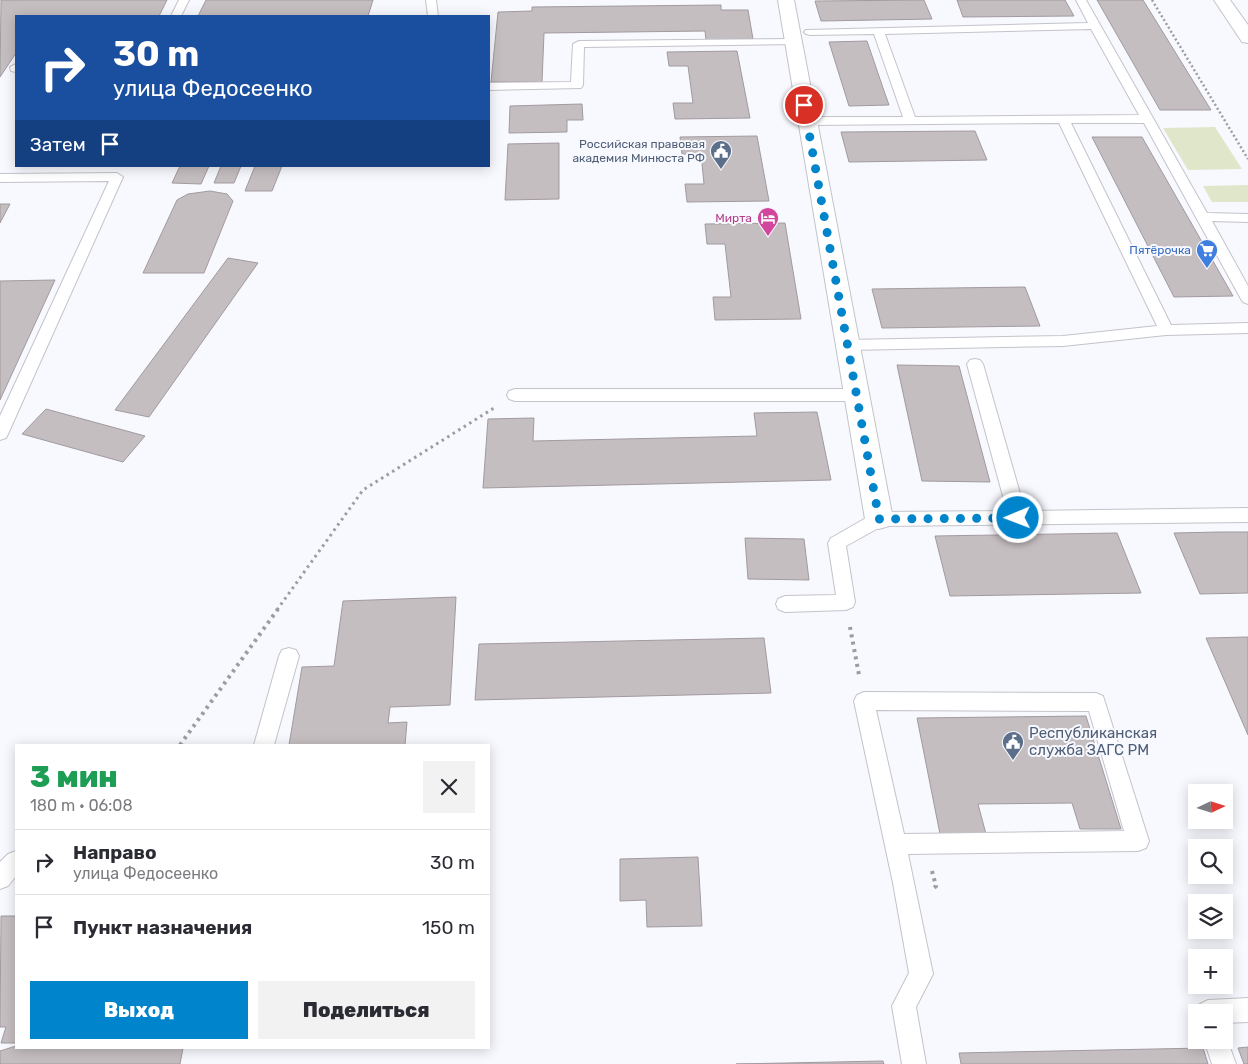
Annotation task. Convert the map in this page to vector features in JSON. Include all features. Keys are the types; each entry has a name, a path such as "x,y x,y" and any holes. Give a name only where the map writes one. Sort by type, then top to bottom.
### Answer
{"street":[{"path":"786,0 802,37 807,121 879,519"},
{"path":"1222,0 1248,38"}],"lane":[{"path":"176,15 184,0"},
{"path":"431,0 433,15"},
{"path":"1082,0 1248,299"},
{"path":"490,87 577,84 579,44 802,37 878,30 1095,26"},
{"path":"878,30 910,120"},
{"path":"807,121 1148,119"},
{"path":"1062,120 1166,330"},
{"path":"0,178 117,177 0,434"},
{"path":"1203,217 1248,218"},
{"path":"847,345 1063,341 1166,330 1248,328"},
{"path":"975,364 1018,518"},
{"path":"514,395 856,395"},
{"path":"784,604 846,602 837,543 879,519 1248,515"},
{"path":"264,744 289,656"},
{"path":"895,844 1138,841 1096,702 864,701 921,974 904,1006 914,1064"},
{"path":"0,878 15,861"},
{"path":"1233,1011 1248,1010"},
{"path":"1219,1049 1224,1064"}],"path":[{"path":"1152,0 1248,159"},
{"path":"181,744 362,490 514,395"},
{"path":"852,643 864,701"}],"green space":[{"path":"1215,127 1242,169 1188,170 1163,128"},
{"path":"1248,185 1248,202 1212,202 1203,186"}],"building":[{"path":"1,0 167,0 160,15 15,15 15,54 0,77"},
{"path":"206,0 373,0 368,15 198,15"},
{"path":"924,0 932,19 821,21 815,1"},
{"path":"957,0 1065,0 1074,16 963,17"},
{"path":"1097,0 1143,0 1211,110 1160,110"},
{"path":"721,5 721,10 748,10 753,39 706,40 705,31 544,33 542,82 491,82 498,12 532,11 532,7"},
{"path":"867,41 889,105 849,106 829,42"},
{"path":"737,51 750,118 675,119 673,103 693,103 688,66 669,66 667,52"},
{"path":"582,104 583,120 567,120 567,132 509,133 510,106"},
{"path":"975,131 987,160 849,162 841,132"},
{"path":"757,136 769,201 687,202 685,184 704,184 701,154 682,154 680,137"},
{"path":"1092,137 1142,137 1233,296 1174,297"},
{"path":"559,143 559,199 505,200 508,144"},
{"path":"180,167 209,167 201,184 172,183"},
{"path":"221,167 241,167 234,183 214,183"},
{"path":"255,167 282,167 272,191 245,191"},
{"path":"210,191 227,194 233,201 204,273 143,273 177,200 188,194"},
{"path":"0,204 10,204 0,223"},
{"path":"785,223 801,319 715,320 713,297 731,297 725,244 707,244 705,224"},
{"path":"228,258 258,263 149,417 115,410"},
{"path":"55,280 0,400 0,281"},
{"path":"1025,287 1040,326 882,328 872,289"},
{"path":"897,365 959,366 990,482 922,481"},
{"path":"46,409 145,436 123,462 22,434"},
{"path":"817,412 831,480 483,488 488,419 534,418 533,441 757,436 754,413"},
{"path":"1248,532 1248,593 1200,594 1174,533"},
{"path":"1117,533 1141,593 950,596 935,536"},
{"path":"745,538 804,539 809,580 748,579"},
{"path":"456,597 450,705 390,707 388,723 407,722 405,744 289,744 302,667 334,666 343,601"},
{"path":"1248,637 1248,735 1206,638"},
{"path":"764,638 771,693 475,700 479,644"},
{"name":"Республиканская служба ЗАГС РМ","path":"1086,716 1121,829 1080,829 1072,803 978,804 986,834 940,834 917,718"},
{"path":"698,857 702,926 647,927 646,900 620,901 620,859"},
{"path":"1,916 15,916 15,1043 1,1043 6,1027 0,1027"},
{"path":"15,1046 15,1049 183,1049 180,1064 0,1064 0,1051"},
{"path":"1248,1047 1248,1064 1244,1064 1238,1048"},
{"path":"1188,1048 1203,1049 1208,1064 961,1064 959,1053"},
{"path":"883,1061 884,1064 736,1064"}],"place":[{"name":"Российская правовая академия Минюста РФ","path":"721,170"},
{"name":"Мирта","path":"768,237"},
{"name":"Пятёрочка","path":"1207,269"},
{"name":"Республиканская служба ЗАГС РМ","path":"1013,761"}],"route":[{"path":"804,105 879,519 1018,518"}]}
